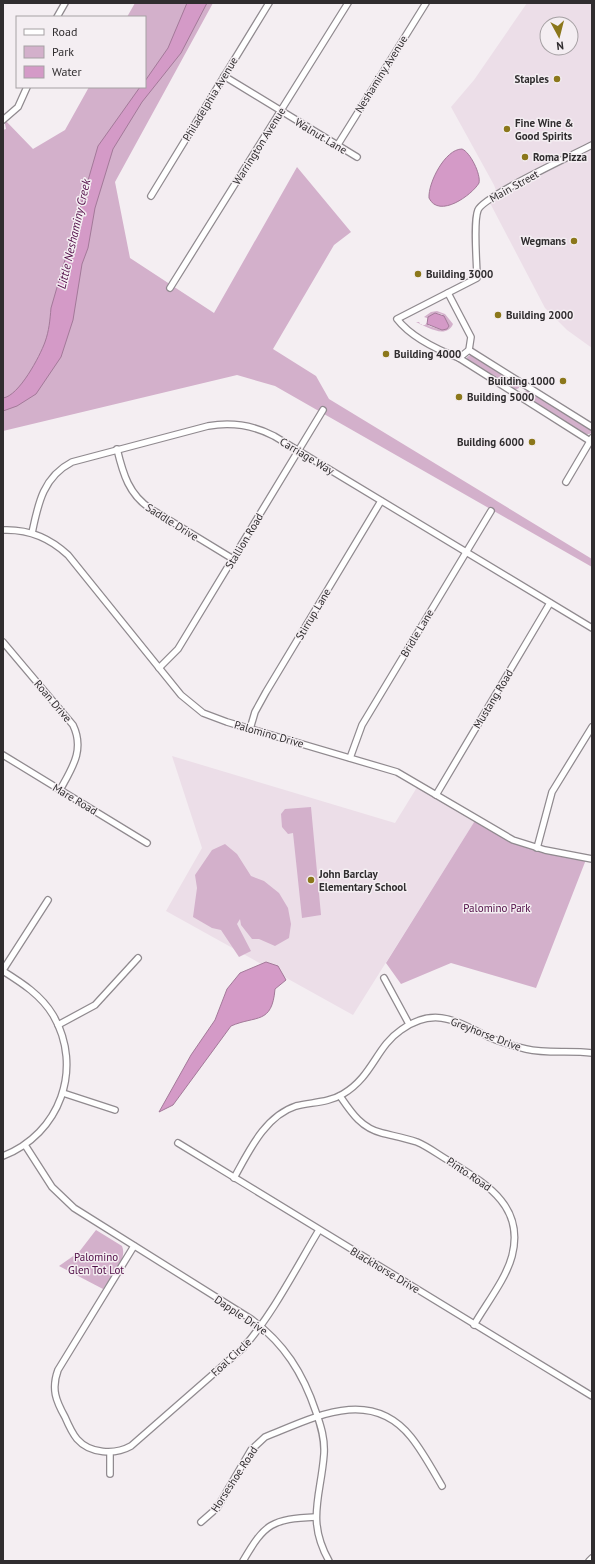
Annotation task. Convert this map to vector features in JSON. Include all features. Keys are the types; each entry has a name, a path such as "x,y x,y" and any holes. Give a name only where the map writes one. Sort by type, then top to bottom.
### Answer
{"street":[{"path":"58,16 65,3"},
{"name":"Philadelphia Avenue","path":"151,196 270,3"},
{"name":"Warrington Avenue","path":"170,288 348,3"},
{"name":"Neshaminy Avenue","path":"337,146 426,3"},
{"name":"Walnut Lane","path":"224,76 357,157"},
{"path":"3,120 18,107 27,88"},
{"name":"Main Street","path":"448,293 477,278 477,216 480,206 486,201 546,168 592,146"},
{"path":"459,358 469,350 471,337 448,293 397,320 406,329 445,352 459,358 591,439 566,482"},
{"path":"469,350 592,427"},
{"name":"Stallion Road","path":"159,668 178,649 323,410"},
{"name":"Carriage Way","path":"32,533 41,496 53,475 72,462 208,426 226,424 257,428 274,436 592,628"},
{"name":"Saddle Drive","path":"117,450 124,478 138,500 150,509 233,559"},
{"name":"Stirrup Lane","path":"250,729 255,712 262,698 381,501"},
{"name":"Bridle Lane","path":"350,758 362,725 491,511"},
{"name":"Palomino Drive","path":"3,530 32,533 51,541 68,555 159,668 181,694 198,710 211,717 397,772 504,836 537,848 592,859"},
{"name":"Mustang Road","path":"436,795 550,604"},
{"name":"Roan Drive","path":"3,642 73,725 76,731 79,744 78,756 60,790"},
{"path":"537,848 552,792 591,730"},
{"name":"Mare Road","path":"3,755 148,843"},
{"path":"3,1156 25,1145 46,1125 55,1112 63,1093 67,1060 64,1040 58,1024 42,1000 26,986 3,970 48,900"},
{"path":"58,1024 95,1005 138,958"},
{"path":"384,978 409,1024"},
{"name":"Greyhorse Drive","path":"234,1178 265,1127 277,1116 298,1106 324,1102 340,1096 359,1083 388,1042 400,1030 409,1024 427,1018 445,1018 462,1022 502,1042 525,1049 592,1053"},
{"path":"63,1093 115,1110"},
{"name":"Pinto Road","path":"340,1096 357,1119 368,1128 382,1133 406,1138 426,1146 482,1181 502,1201 510,1218 513,1230 512,1255 506,1271 474,1325"},
{"name":"Blackhorse Drive","path":"178,1143 592,1396"},
{"name":"Dapple Drive","path":"25,1145 46,1179 65,1201 81,1214 260,1326 281,1345 296,1365 307,1386 323,1439 324,1452 316,1517 321,1544 329,1561"},
{"name":"Foal Circle","path":"134,1246 58,1370 54,1386 58,1404 78,1440 92,1450 110,1452 124,1450 137,1441 243,1348 260,1326 319,1230"},
{"name":"Horseshoe Road","path":"201,1522 217,1508 251,1450 258,1441 265,1436 337,1410 352,1408 368,1410 385,1416 399,1425 410,1436 442,1486"},
{"path":"110,1452 110,1474"},
{"path":"243,1561 259,1536 269,1527 290,1519 316,1517"},
{"path":"589,1561 592,1558"}],"shaded area":[{"path":"527,3 592,3 592,348 567,330 545,308 490,203 499,198 494,185 451,107 474,80"},
{"name":"John Barclay Elementary School","path":"172,756 395,823 419,784 476,819 353,1015 166,911 202,848"}],"green space":[{"path":"135,3 213,3 115,182 130,258 214,313 297,167 351,232 334,245 273,349 316,376 329,399 592,559 592,567 275,386 237,375 3,431 3,130 6,129 4,119 33,149 65,130 88,88 146,88 146,16 128,16"},
{"path":"437,311 445,314 453,324 450,329 446,331 430,329 422,325 427,323 429,326 442,330 447,329 449,326 442,314 435,313 427,318 424,317 431,312"},
{"path":"472,354 519,384 519,388 515,390 468,362 467,357"},
{"path":"529,390 591,429 592,433 586,435 526,398 524,392"},
{"path":"311,807 321,915 302,918 293,833 288,834 282,827 281,814 285,809"},
{"name":"Palomino Park","path":"476,819 513,840 587,857 536,988 451,963 401,984 386,963"},
{"path":"225,844 237,854 251,876 264,881 279,893 288,908 291,924 289,938 275,946 259,939 252,939 241,925 240,919 237,924 251,951 239,957 221,930 212,928 193,917 197,888 195,875 212,850"},
{"name":"Palomino Glen Tot Lot","path":"96,1230 122,1246 123,1251 123,1257 117,1269 103,1289 59,1266 79,1252"}],"water":[{"name":"Little Neshaminy Creek","path":"187,3 207,3 181,53 142,102 113,149 95,208 88,248 82,264 73,320 61,357 36,394 17,406 3,411 3,398 9,396 22,383 34,365 45,342 50,321 51,308 98,146 139,88 146,88 146,80 168,48"},
{"path":"462,149 468,154 474,164 478,174 479,183 463,199 455,203 447,206 434,204 429,198 429,192 431,184 439,168 456,150"},
{"path":"435,313 444,316 449,326 447,329 442,330 427,324 428,317"},
{"path":"266,962 278,966 286,980 275,989 273,1000 266,1014 261,1017 231,1026 173,1105 159,1112 191,1055 215,1020 227,989 240,973"}],"place":[{"name":"Staples","path":"557,79"},
{"name":"Fine Wine & Good Spirits","path":"507,129"},
{"name":"Roma Pizza","path":"525,157"},
{"name":"Wegmans","path":"574,241"},
{"name":"Building 3000","path":"418,274"},
{"name":"Building 2000","path":"498,315"},
{"name":"Building 4000","path":"386,354"},
{"name":"Building 1000","path":"563,381"},
{"name":"Building 5000","path":"459,397"},
{"name":"Building 6000","path":"532,442"},
{"name":"John Barclay Elementary School","path":"311,880"}]}
